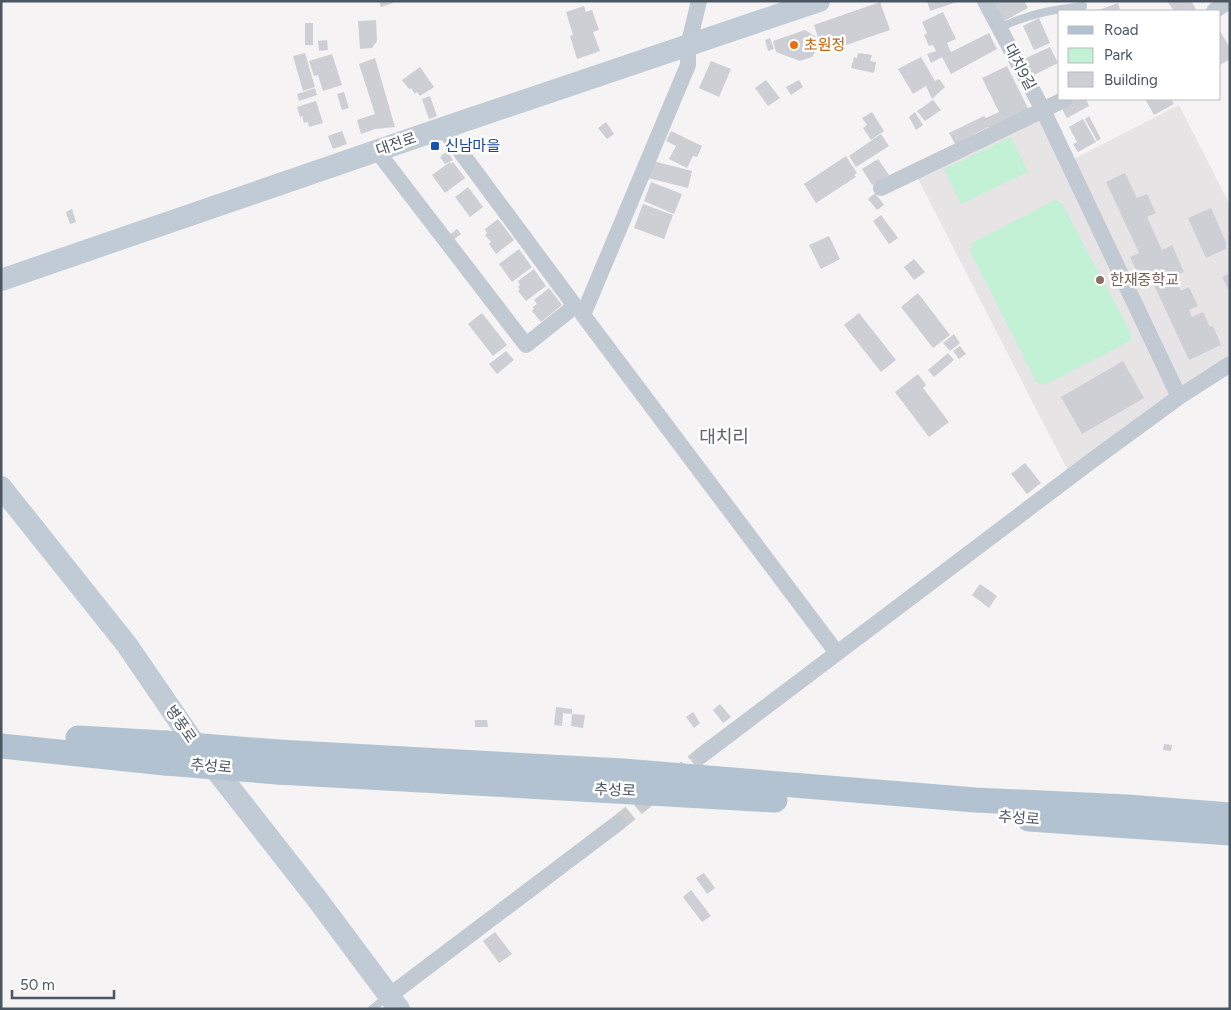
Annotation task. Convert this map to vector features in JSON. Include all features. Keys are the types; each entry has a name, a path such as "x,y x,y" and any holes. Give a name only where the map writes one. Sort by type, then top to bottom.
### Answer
{"main road":[{"name":"추성로","path":"4,744 165,753 679,794 1230,833"},
{"name":"추성로","path":"278,762 623,771 975,800 1127,807 1230,815"}],"street":[{"path":"377,151 526,345 579,311 688,65 688,46 699,1"},
{"name":"대전로","path":"1,280 819,1"},
{"name":"대치9길","path":"985,1 1043,110 1179,397"},
{"path":"1216,10 1229,1"},
{"path":"881,188 1063,100"},
{"path":"443,128 837,653"},
{"path":"702,755 1090,462 1179,397 1230,364"},
{"name":"병풍로","path":"1,487 127,645 195,743 317,899 387,1004"},
{"path":"387,1004 618,823"}],"lane":[{"path":"999,28 1021,18 1049,10 1083,6"}],"shaded area":[{"name":"한재중학교","path":"1179,105 1230,205 1230,355 1067,469 917,177 1042,118 1064,164"}],"green space":[{"path":"1011,137 1028,172 961,204 944,169"},
{"path":"1055,200 1061,202 1131,333 1131,341 1044,385 1036,382 970,251 972,243"}],"building":[{"path":"379,1 396,1 396,2 381,7"},
{"path":"927,1 957,1 957,2 930,11"},
{"path":"994,1 1024,1 1028,8 1004,21"},
{"path":"1167,1 1191,1 1196,9 1194,10 1173,10"},
{"path":"880,2 890,30 823,53 814,25"},
{"path":"1118,3 1120,9 1118,10 1099,10"},
{"path":"584,6 586,12 592,10 599,30 593,32 600,51 577,59 570,36 573,35 566,12"},
{"path":"943,12 956,39 947,43 951,52 989,33 997,49 951,74 942,57 931,63 927,54 936,51 933,45 929,46 924,35 927,33 922,22"},
{"path":"1039,18 1050,43 1034,50 1023,26"},
{"path":"376,20 377,41 372,48 360,49 358,21"},
{"path":"305,23 313,23 313,45 305,45"},
{"path":"805,30 816,37 819,46 812,57 800,61 776,52 773,41"},
{"path":"1221,33 1230,48 1230,59 1221,64"},
{"path":"770,38 774,49 768,51 765,40"},
{"path":"327,40 328,50 319,51 318,41"},
{"path":"1050,47 1058,63 1032,76 1024,59"},
{"path":"305,53 315,87 303,91 293,56"},
{"path":"858,53 872,55 870,61 876,62 874,73 851,68 854,57 857,58"},
{"path":"332,54 342,85 323,91 318,75 314,76 309,61"},
{"path":"921,57 935,81 939,79 945,87 932,99 926,86 913,94 898,69"},
{"path":"375,58 395,127 375,129 361,134 357,120 375,114 359,64"},
{"path":"711,61 731,69 719,97 699,88"},
{"path":"1007,66 1029,110 989,130 988,127 955,144 949,133 984,116 986,118 999,112 982,78"},
{"path":"420,67 434,87 420,96 417,92 415,94 411,88 409,89 402,80"},
{"path":"766,80 780,98 768,106 755,88"},
{"path":"799,80 803,87 791,95 786,87"},
{"path":"315,88 317,95 299,101 297,94"},
{"path":"344,92 349,108 342,110 337,94"},
{"path":"430,96 437,116 429,119 422,99"},
{"path":"933,100 941,110 925,121 917,111"},
{"path":"1074,100 1086,100 1089,106 1067,118 1061,107"},
{"path":"1146,100 1172,100 1174,104 1154,115"},
{"path":"316,101 323,123 309,127 308,122 304,123 302,116 300,117 297,107"},
{"path":"872,112 884,131 871,140 863,128 867,125 862,118"},
{"path":"915,112 923,125 916,130 909,117"},
{"path":"1089,116 1101,139 1097,141 1085,119"},
{"path":"1083,119 1096,142 1078,152 1073,144 1077,142 1069,127"},
{"path":"606,122 614,134 607,139 598,128"},
{"path":"342,131 347,144 333,149 328,136"},
{"path":"671,131 702,146 697,157 693,156 687,168 669,159 676,146 666,141"},
{"path":"881,134 889,146 856,167 849,156"},
{"path":"447,151 453,160 445,164 440,157"},
{"path":"846,156 857,173 854,175 856,177 816,203 804,184"},
{"path":"878,159 889,175 872,185 862,169"},
{"path":"653,161 692,171 688,188 648,178"},
{"path":"450,162 451,164 453,162 465,178 445,193 432,175"},
{"name":"한재중학교","path":"1125,173 1137,198 1147,194 1156,213 1147,217 1162,250 1172,245 1184,272 1174,276 1181,291 1189,287 1198,306 1189,310 1192,317 1203,312 1210,327 1213,326 1221,345 1189,360 1147,270 1138,274 1130,257 1139,253 1106,182"},
{"path":"651,182 682,194 674,214 644,201"},
{"path":"468,187 483,207 470,217 455,197"},
{"path":"875,193 884,205 877,210 868,199"},
{"path":"643,204 673,215 664,239 634,228"},
{"path":"1211,208 1226,242 1226,249 1206,258 1188,218"},
{"path":"72,209 76,222 70,224 66,212"},
{"path":"881,215 898,238 889,244 873,221"},
{"path":"498,219 514,240 496,254 489,244 491,242 485,235 487,233 485,229"},
{"path":"457,229 461,234 451,242 447,237"},
{"path":"829,236 840,259 821,269 809,245"},
{"path":"519,249 532,267 512,282 499,264"},
{"path":"914,259 925,272 914,280 904,267"},
{"path":"534,269 546,286 526,301 518,291 520,285 518,281"},
{"path":"1230,273 1230,293 1222,277"},
{"path":"549,288 562,305 541,322 532,311 533,307 537,304 534,300"},
{"path":"918,293 950,335 933,348 901,307"},
{"path":"482,313 507,345 493,356 468,324"},
{"path":"859,313 896,360 881,372 844,325"},
{"path":"954,334 960,343 950,351 943,343"},
{"path":"960,346 966,354 959,359 953,351"},
{"path":"506,351 514,360 497,374 489,364"},
{"path":"948,353 954,360 934,377 928,370"},
{"path":"1123,361 1144,398 1082,434 1061,397"},
{"path":"918,374 926,385 923,388 949,422 929,437 895,392"},
{"path":"1025,463 1041,483 1027,494 1011,474"},
{"path":"980,584 997,596 989,608 972,595"},
{"path":"720,704 731,717 723,723 713,710"},
{"path":"556,707 572,709 572,714 563,713 562,726 554,725"},
{"path":"693,712 700,723 694,728 686,717"},
{"path":"572,714 585,715 583,728 571,726"},
{"path":"475,720 487,720 488,727 475,727"},
{"path":"1164,744 1172,745 1171,751 1163,750"},
{"path":"704,873 715,888 707,894 696,878"},
{"path":"691,890 711,916 702,922 683,897"},
{"path":"495,932 512,954 499,963 483,941"}],"tunnel":[{"path":"618,823 702,755"}],"place":[{"name":"초원정","path":"794,45"},
{"name":"신남마을","path":"435,146"},
{"name":"한재중학교","path":"1100,280"}],"district":[{"name":"대치리","path":"724,437"}]}
